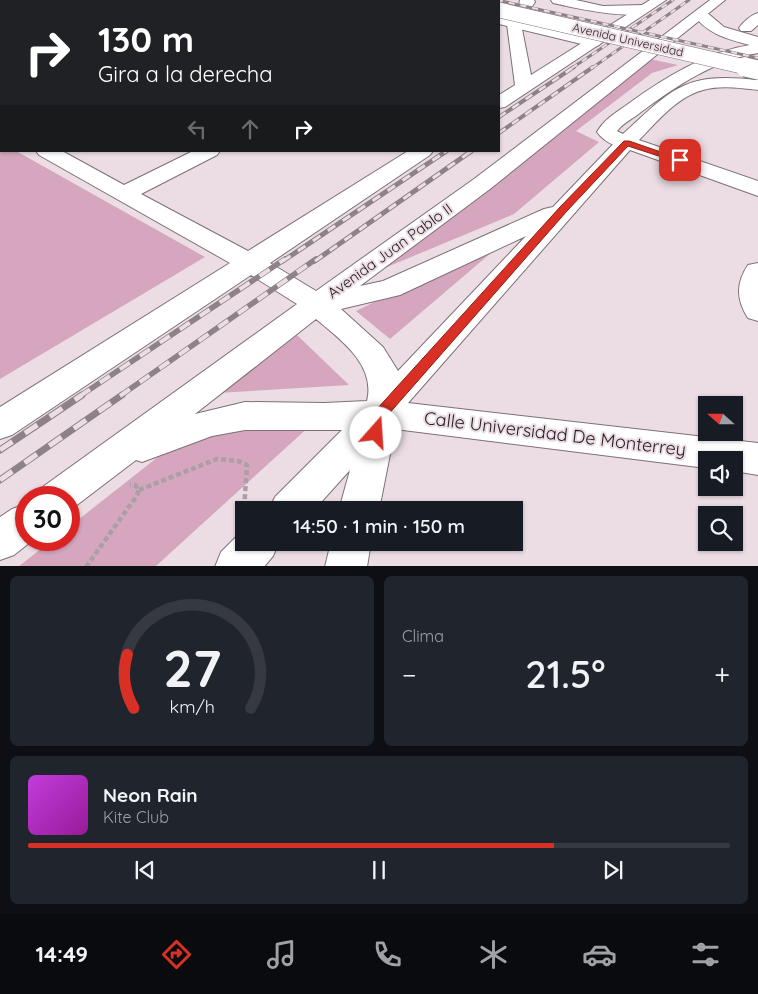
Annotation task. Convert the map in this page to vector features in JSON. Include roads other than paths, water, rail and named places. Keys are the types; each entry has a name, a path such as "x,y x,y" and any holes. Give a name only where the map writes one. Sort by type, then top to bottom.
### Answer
{"main road":[{"path":"182,0 202,0"},
{"name":"Avenida Universidad","path":"514,0 642,28"},
{"path":"500,15 524,8 528,2 527,0"},
{"path":"558,0 603,10 643,9"},
{"path":"500,103 659,0"},
{"name":"Avenida Juan Pablo II","path":"73,486 317,304 482,184 718,0"},
{"name":"Avenida Universidad","path":"500,10 758,70"},
{"path":"700,14 709,25 716,29 739,38 758,42"},
{"path":"758,17 746,28 758,31"},
{"path":"524,87 506,22 594,42"},
{"name":"Avenida Universidad","path":"658,31 695,39"},
{"path":"713,43 758,53"},
{"path":"758,48 735,52 663,87 608,129 612,137 716,172 758,189"},
{"path":"299,501 381,414 626,142 679,92 694,85 713,82 758,85"},
{"path":"48,152 252,263 317,304 366,348 381,366 386,392 361,501"},
{"path":"123,194 208,152"},
{"path":"0,425 252,263 413,153"},
{"path":"317,304 390,289 564,209"},
{"path":"758,271 754,276 752,284 752,298 758,311"},
{"name":"Calle Universidad De Monterrey","path":"109,459 209,422 245,416 324,417 381,414 758,459"},
{"path":"0,541 15,530"},
{"path":"236,566 250,551"},
{"path":"346,566 349,551"}],"railway":[{"path":"629,29 673,0"},
{"path":"643,32 689,0"},
{"path":"500,1 629,29"},
{"path":"572,68 629,29"},
{"path":"629,29 643,32"},
{"path":"592,68 643,32"},
{"path":"643,32 758,58"},
{"path":"500,116 574,67"},
{"path":"500,132 593,67"},
{"path":"283,261 445,152"},
{"path":"315,261 470,152"},
{"path":"80,396 285,259"},
{"path":"120,396 316,259"},
{"path":"0,450 82,395"},
{"path":"0,480 122,395"}]}
